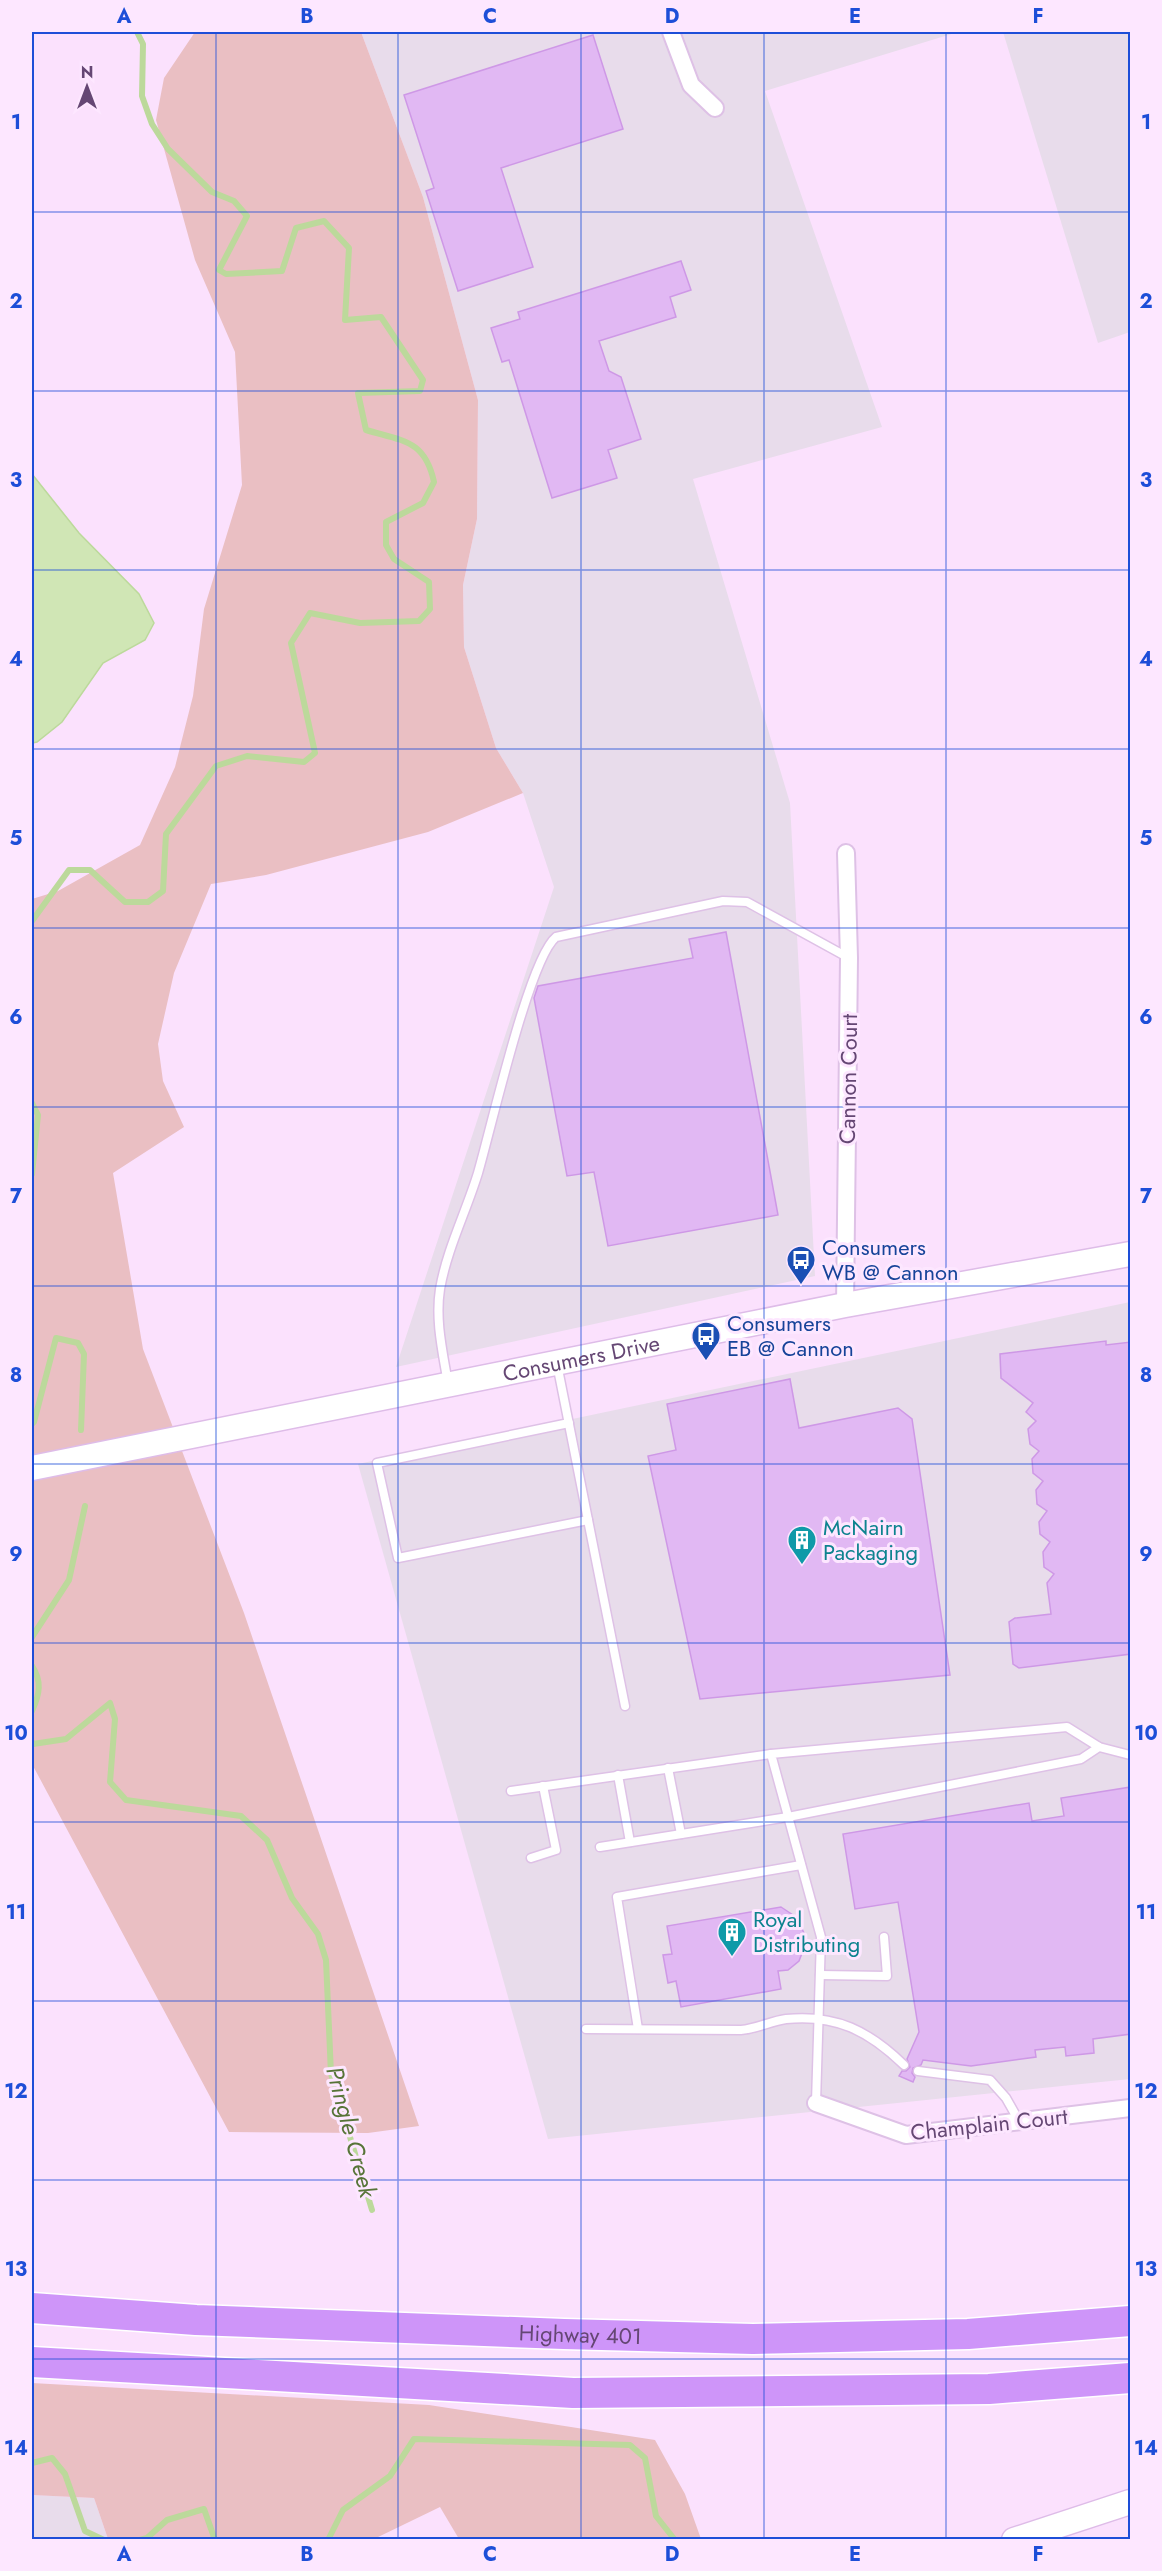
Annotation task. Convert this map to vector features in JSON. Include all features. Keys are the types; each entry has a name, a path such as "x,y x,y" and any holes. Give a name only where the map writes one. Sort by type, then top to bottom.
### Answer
{"highway":[{"name":"Highway 401","path":"32,2308 196,2320 753,2339 968,2334 1131,2320"},
{"path":"32,2362 573,2393 989,2389 1131,2378"}],"main road":[{"name":"Consumers Drive","path":"32,1468 845,1305 1131,1254"},
{"path":"1014,2540 1131,2502"}],"street":[{"path":"671,32 691,85 715,108"},
{"name":"Cannon Court","path":"845,1305 849,958 846,853"},
{"name":"Champlain Court","path":"816,2103 906,2135 1131,2108"}],"lane":[{"path":"448,1386 438,1318 445,1265 478,1175 532,983 550,943 556,937 723,901 738,901 747,902 849,958"},
{"path":"557,1364 625,1706"},
{"path":"569,1423 377,1463 398,1558 588,1520"},
{"path":"511,1791 771,1754 1067,1727 1099,1747 1131,1755"},
{"path":"600,1847 788,1817 1081,1759 1099,1747"},
{"path":"771,1754 821,1937 816,2103"},
{"path":"668,1768 681,1834"},
{"path":"618,1775 630,1842"},
{"path":"531,1858 556,1851 543,1786"},
{"path":"638,2029 617,1897 801,1865"},
{"path":"820,1975 887,1976 885,1936"},
{"path":"586,2029 745,2030 784,2019 819,2018 850,2027 881,2043 904,2065"},
{"path":"918,2071 990,2080 1006,2098 1019,2121"}],"shaded area":[{"path":"195,32 361,32 423,197 478,400 477,519 463,585 464,647 496,748 523,793 428,832 266,875 211,884 174,973 158,1044 163,1081 184,1127 113,1173 143,1349 244,1613 419,2126 368,2133 229,2132 32,1764 32,899 58,891 140,845 175,767 193,696 204,609 242,485 235,352 195,260 156,120 164,78"},
{"path":"361,32 958,32 765,91 882,427 693,479 790,803 815,1276 396,1367 554,887 523,793 496,748 464,647 463,585 477,519 478,400 423,197"},
{"path":"1003,32 1130,32 1130,332 1098,343"},
{"path":"32,474 79,533 139,594 154,623 145,640 103,663 62,722 37,742 32,743"},
{"path":"1130,1302 1130,2079 548,2139 358,1464"},
{"path":"32,2383 429,2405 655,2440 685,2494 701,2539 459,2539 440,2507 374,2539 108,2539 94,2498 32,2495"},
{"path":"32,2495 94,2498 108,2539 32,2540"}],"building":[{"path":"593,35 623,129 501,168 533,267 458,291 426,191 434,188 404,95"},
{"path":"681,261 691,290 670,297 676,317 599,341 609,371 621,377 641,439 608,450 617,478 552,498 509,360 502,362 491,328 520,319 518,312"},
{"path":"726,932 778,1215 608,1246 594,1172 567,1176 534,998 538,986 693,958 689,939"},
{"path":"1106,1341 1106,1345 1131,1342 1131,1654 1019,1668 1013,1664 1009,1622 1015,1618 1051,1614 1047,1583 1054,1574 1044,1567 1043,1552 1050,1542 1040,1534 1039,1522 1047,1511 1037,1504 1036,1490 1043,1481 1033,1473 1032,1459 1039,1451 1030,1444 1028,1429 1036,1421 1026,1412 1033,1403 1001,1378 1000,1354"},
{"name":"McNairn Packaging","path":"790,1379 799,1428 898,1408 912,1419 950,1675 700,1699 648,1456 676,1450 667,1404"},
{"path":"1131,1787 1131,2034 1093,2039 1094,2053 1066,2056 1065,2047 1035,2050 1036,2057 971,2066 923,2060 921,2065 913,2068 912,2073 915,2077 913,2082 899,2076 902,2071 910,2067 907,2059 919,2032 898,1902 855,1909 843,1834 1029,1803 1032,1821 1064,1816 1061,1798"},
{"name":"Royal Distributing","path":"781,1907 796,1917 805,1935 804,1948 799,1961 788,1970 778,1971 781,1989 681,2007 676,1981 668,1983 663,1955 672,1954 667,1926"}],"waterway":[{"name":"Pringle Creek","path":"32,921 69,870 90,870 125,902 148,902 163,891 166,834 216,766 247,756 304,762 315,753 291,643 310,613 360,623 419,621 430,609 429,582 394,559 386,545 386,522 423,503 434,482 430,468 425,458 410,444 366,430 358,393 420,391 423,380 381,317 345,320 349,248 324,221 296,228 282,271 226,274 219,270 247,216 234,201 212,192 168,149 152,124 142,96 143,44 137,32"},
{"name":"Pringle Creek","path":"32,1103 38,1115 32,1174"},
{"name":"Pringle Creek","path":"32,1424 56,1338 78,1343 84,1354 81,1430"},
{"name":"Pringle Creek","path":"32,1637 69,1580 85,1506"},
{"name":"Pringle Creek","path":"32,1666 39,1682 37,1699 32,1711"},
{"name":"Pringle Creek","path":"32,1742 33,1744 66,1739 110,1703 115,1719 110,1782 126,1800 241,1816 267,1840 292,1898 318,1934 326,1960 331,2074 372,2210"},
{"path":"328,2540 343,2510 390,2476 414,2439 630,2445 645,2458 656,2516 675,2540"},
{"name":"Pringle Creek","path":"32,2463 52,2458 65,2474 85,2531 104,2540"},
{"name":"Pringle Creek","path":"140,2540 147,2538 167,2520 204,2509 215,2540"}],"place":[{"name":"Consumers WB @ Cannon","path":"801,1286"},
{"name":"Consumers EB @ Cannon","path":"706,1362"},
{"name":"McNairn Packaging","path":"802,1566"},
{"name":"Royal Distributing","path":"732,1958"}]}
